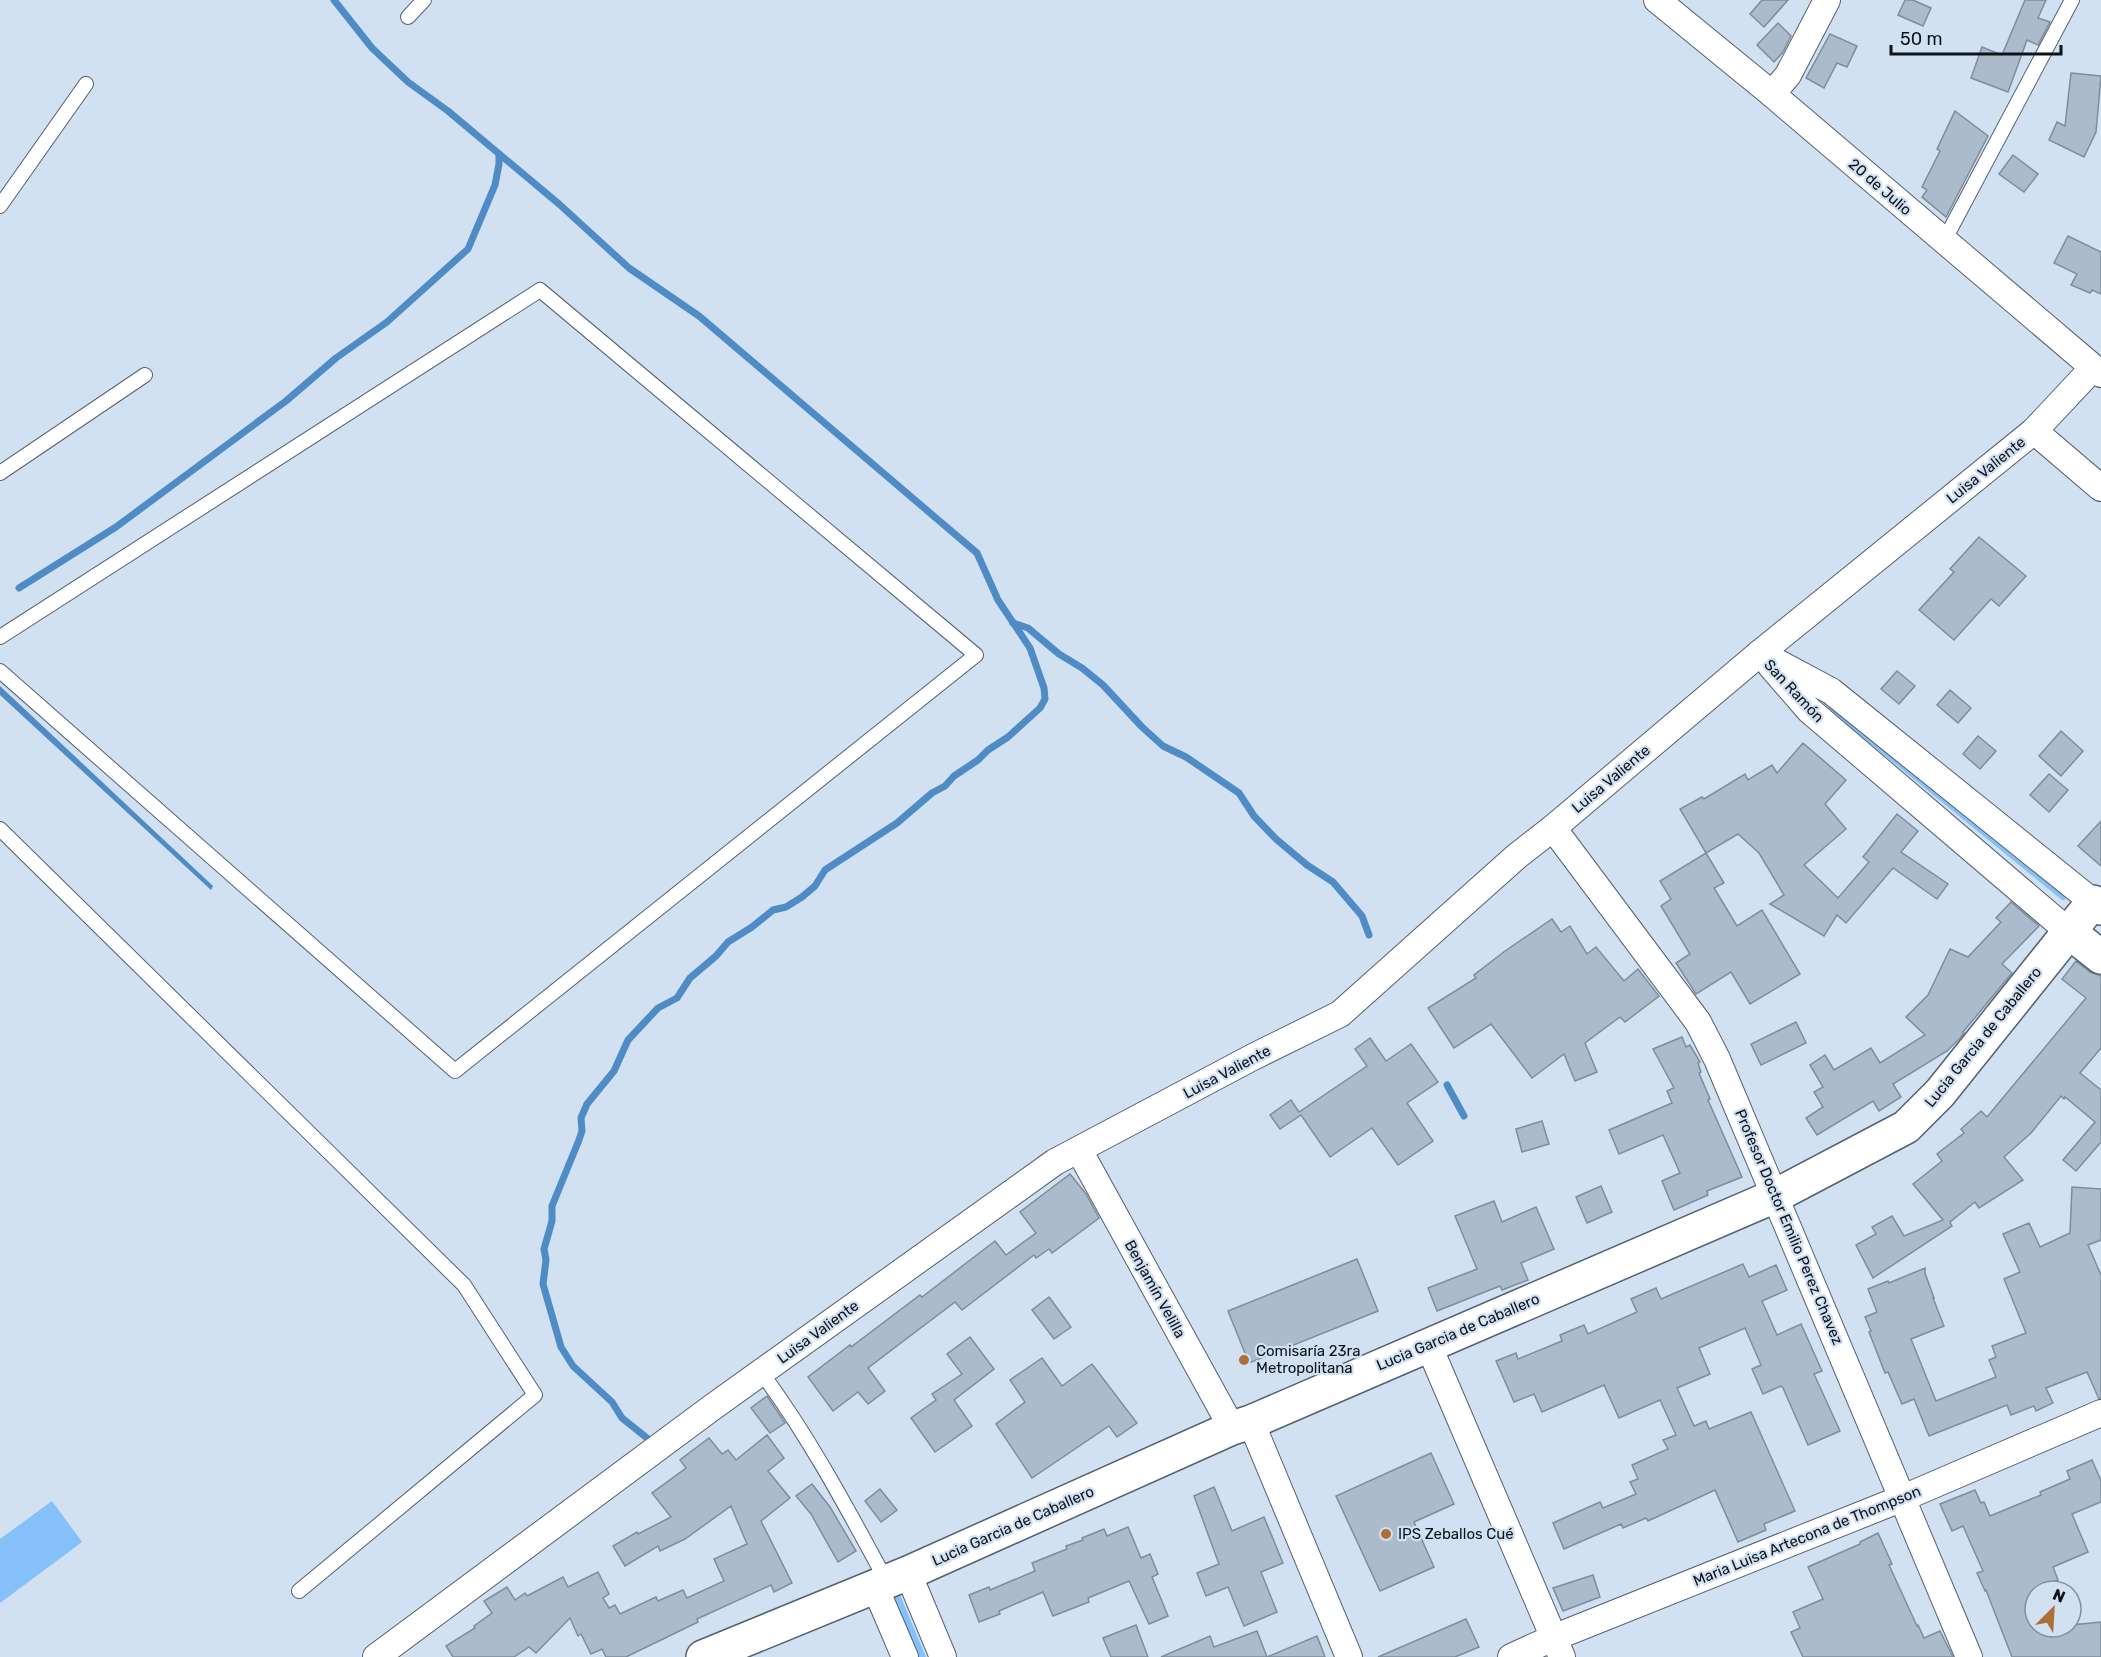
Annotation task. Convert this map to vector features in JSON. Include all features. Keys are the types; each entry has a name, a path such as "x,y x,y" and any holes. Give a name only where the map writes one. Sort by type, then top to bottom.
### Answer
{"street":[{"name":"20 de Julio","path":"1657,0 1772,94 2097,371"},
{"path":"1772,94 1788,75 1827,0"},
{"name":"Luisa Valiente","path":"376,1657 761,1372 1055,1162 1253,1057 1340,1014 1517,856 1760,653 2034,431 2097,371"},
{"path":"2034,431 2101,488"},
{"name":"San Ramón","path":"1760,653 1832,691 2097,905"},
{"name":"San Ramón","path":"1760,653 1809,710 2101,957"},
{"name":"Profesor Doctor Emilio Perez Chavez","path":"1553,828 1698,1022 1717,1059 1969,1657"},
{"name":"Lucia Garcia de Caballero","path":"703,1657 890,1581 1428,1344 1775,1196 1905,1127 1940,1093 2068,931 2097,905"},
{"name":"Benjamín Velilla","path":"1078,1150 1242,1425 1349,1657"},
{"path":"1428,1344 1558,1648"},
{"name":"Maria Luisa Artecona de Thompson","path":"1511,1657 1558,1648 2101,1413"},
{"path":"890,1581 905,1657"},
{"path":"890,1581 943,1657"}],"lane":[{"path":"408,17 424,0"},
{"path":"1944,242 2072,0"},
{"path":"0,206 86,84"},
{"path":"0,637 540,290 976,655 455,1071 0,671"},
{"path":"0,473 145,375"},
{"path":"0,829 464,1285 535,1395 299,1592"},
{"path":"761,1372 788,1409 826,1470 890,1581"}],"shaded area":[{"path":"0,686 213,886 211,890 0,695"},
{"path":"1829,706 2066,895 2065,900 2062,900 1829,710"},
{"path":"52,1501 82,1542 0,1603 0,1539"},
{"path":"897,1594 900,1595 926,1657 919,1657 893,1598"}],"building":[{"path":"1762,0 1788,0 1764,27 1750,14"},
{"path":"1905,0 1913,0 1931,8 1923,26 1898,15"},
{"path":"2025,0 2046,0 2038,18 2050,22 2038,45 2027,40 2008,92 1971,78 1982,47 2002,55"},
{"path":"1778,23 1791,36 1783,52 1774,62 1757,45"},
{"path":"1830,34 1857,46 1847,67 1837,63 1824,88 1806,78"},
{"path":"2071,73 2101,76 2096,132 2084,157 2049,140 2057,122 2065,126"},
{"path":"1955,111 1988,136 1946,217 1922,197 1927,190 1922,187 1940,151 1937,149"},
{"path":"2013,155 2038,174 2024,192 1999,174"},
{"path":"2068,236 2101,252 2101,294 2092,290 2090,293 2071,285 2077,274 2054,263"},
{"path":"1979,537 2026,576 1999,606 1991,599 1954,640 1919,610 1954,572 1950,569"},
{"path":"1897,671 1915,686 1899,704 1881,689"},
{"path":"1950,690 1971,708 1958,723 1937,705"},
{"path":"2061,731 2083,751 2061,776 2039,756"},
{"path":"1978,736 1996,751 1980,769 1963,754"},
{"path":"1803,743 1846,780 1825,804 1846,829 1804,865 1838,898 1869,862 1863,857 1897,814 1918,831 1901,852 1948,884 1937,899 1893,868 1846,923 1837,915 1824,936 1770,904 1784,895 1759,853 1738,834 1706,853 1680,809 1702,797 1704,799 1745,774 1748,780 1772,765 1777,773"},
{"path":"2049,774 2068,790 2049,812 2030,795"},
{"path":"2101,821 2101,866 2078,846"},
{"path":"1706,853 1724,883 1714,888 1737,926 1762,910 1800,974 1750,1004 1731,972 1696,994 1676,963 1690,954 1661,906 1671,899 1660,881"},
{"path":"2011,902 2039,926 2002,964 2012,973 1960,1038 1947,1051 1893,1084 1901,1097 1879,1111 1873,1101 1817,1135 1806,1118 1823,1107 1814,1092 1823,1087 1810,1065 1825,1055 1834,1070 1871,1048 1880,1063 1925,1035 1906,1017 1928,995 1950,949 1968,957 2001,922 1996,918"},
{"path":"1552,919 1561,932 1570,926 1587,954 1596,947 1624,981 1638,969 1659,996 1625,1022 1620,1017 1585,1043 1597,1072 1575,1081 1564,1054 1532,1078 1491,1024 1454,1048 1428,1008 1476,978 1474,975"},
{"path":"2076,961 2090,972 2101,976 2101,1048 2080,1073 2101,1090 2101,1142 2076,1171 2063,1160 2095,1122 2061,1096 2031,1133 2004,1157 2023,1180 1979,1208 1975,1202 1950,1222 1952,1226 1873,1278 1856,1245 1876,1234 1872,1227 1892,1216 1904,1236 1943,1220 1913,1184 1942,1161 1937,1154 1964,1133 1961,1129 1981,1111 1987,1117 2086,998 2062,979"},
{"path":"1796,1022 1806,1043 1761,1065 1751,1044"},
{"path":"1682,1037 1686,1047 1690,1045 1700,1062 1698,1063 1701,1072 1699,1073 1710,1099 1708,1100 1742,1177 1707,1191 1708,1195 1674,1210 1662,1181 1680,1173 1663,1135 1619,1154 1609,1130 1672,1103 1667,1091 1674,1088 1653,1049"},
{"path":"1370,1038 1386,1061 1411,1044 1438,1082 1407,1103 1433,1141 1398,1165 1372,1128 1330,1157 1301,1115 1280,1129 1270,1115 1291,1100 1299,1112 1367,1066 1355,1049"},
{"path":"1542,1121 1549,1144 1522,1152 1516,1129"},
{"path":"1070,1174 1086,1194 1099,1218 1052,1253 1049,1249 1036,1258 1034,1255 962,1310 955,1302 868,1368 885,1391 868,1404 858,1392 833,1411 808,1377 920,1295 922,1297 995,1241 1006,1255 1036,1233 1020,1212"},
{"path":"1601,1186 1612,1212 1587,1223 1576,1197"},
{"path":"2072,1187 2101,1189 2101,1240 2088,1245 2101,1275 2101,1398 2099,1399 2087,1372 2046,1388 2053,1403 2036,1411 2034,1406 2011,1415 2007,1405 1929,1436 1914,1399 1902,1404 1888,1372 1885,1373 1865,1317 1877,1312 1868,1289 1925,1268 1944,1326 1911,1339 1936,1401 1996,1377 1989,1360 1996,1357 1992,1346 2026,1333 2004,1279 2020,1272 2003,1234 2029,1223 2040,1247 2070,1233"},
{"path":"1494,1201 1502,1222 1536,1207 1554,1249 1521,1263 1528,1280 1502,1290 1500,1286 1437,1311 1428,1288 1477,1269 1455,1216"},
{"path":"1357,1259 1378,1311 1249,1363 1228,1311"},
{"path":"1743,1264 1749,1277 1776,1265 1787,1290 1762,1301 1777,1335 1801,1324 1822,1371 1814,1374 1840,1431 1808,1445 1783,1388 1781,1386 1763,1394 1752,1369 1761,1365 1745,1328 1699,1348 1710,1374 1677,1388 1694,1426 1706,1421 1709,1429 1751,1412 1795,1511 1764,1524 1766,1530 1738,1542 1715,1490 1648,1521 1646,1518 1623,1528 1621,1524 1564,1549 1553,1523 1600,1502 1603,1508 1636,1494 1630,1482 1638,1479 1632,1465 1668,1449 1663,1440 1676,1435 1660,1400 1619,1418 1604,1385 1542,1412 1534,1394 1514,1402 1496,1361 1516,1353 1518,1359 1562,1341 1560,1335 1584,1325 1588,1334 1637,1312 1631,1299 1656,1288 1661,1299"},
{"path":"1049,1297 1071,1327 1054,1339 1032,1310"},
{"path":"970,1337 994,1369 954,1400 972,1426 935,1452 911,1418 936,1400 932,1394 962,1374 947,1354"},
{"path":"1042,1358 1062,1386 1092,1364 1137,1423 1117,1437 1109,1426 1032,1478 996,1424 1025,1402 1010,1380"},
{"path":"767,1396 785,1423 770,1433 751,1408"},
{"path":"767,1435 784,1458 768,1471 790,1498 761,1521 792,1583 774,1592 771,1585 697,1619 698,1622 626,1657 606,1657 602,1649 591,1654 581,1634 578,1636 570,1618 536,1653 529,1647 514,1657 453,1657 446,1646 475,1628 474,1626 492,1613 484,1601 507,1587 515,1600 525,1593 527,1596 563,1577 568,1587 598,1572 609,1594 603,1598 609,1608 615,1605 620,1614 656,1597 658,1601 683,1590 687,1598 724,1581 714,1559 747,1544 731,1506 685,1539 660,1551 658,1546 625,1566 613,1546 671,1517 652,1493 686,1468 680,1460 709,1438 722,1454 728,1450 736,1460"},
{"name":"IPS Zeballos Cué","path":"1431,1453 1454,1504 1414,1522 1434,1567 1380,1591 1336,1496"},
{"path":"2092,1460 2101,1481 2101,1502 2072,1514 2088,1552 2053,1567 2058,1579 2023,1579 2023,1639 2083,1639 2083,1624 2101,1622 2101,1657 2012,1657 1977,1573 1983,1571 1963,1526 1952,1531 1940,1504 1975,1490 1990,1516 2041,1495 2040,1492 2070,1479 2067,1471"},
{"path":"812,1484 830,1507 856,1551 838,1562 811,1514 796,1496"},
{"path":"1214,1487 1232,1531 1264,1517 1283,1563 1261,1572 1277,1612 1244,1626 1228,1587 1206,1596 1197,1573 1219,1564 1194,1496"},
{"path":"880,1489 897,1510 881,1522 865,1501"},
{"path":"1128,1527 1141,1558 1150,1554 1158,1574 1152,1577 1168,1616 1149,1624 1129,1581 1088,1598 1089,1602 1053,1616 1043,1592 979,1622 969,1595 989,1587 990,1590 1035,1571 1032,1563 1067,1549 1066,1546 1083,1540 1082,1538 1104,1529 1107,1536"},
{"path":"1878,1533 1892,1564 1889,1565 1924,1638 1940,1631 1953,1657 1803,1657 1791,1632 1800,1628 1793,1612 1823,1599 1808,1567 1860,1544"},
{"path":"1593,1575 1600,1597 1563,1611 1553,1588"},
{"path":"1466,1619 1479,1647 1455,1657 1378,1657"},
{"path":"1136,1625 1148,1657 1111,1657 1103,1638"},
{"path":"1257,1631 1267,1657 1161,1657 1210,1636 1214,1647"},
{"path":"1317,1636 1325,1657 1267,1657"}],"waterway":[{"path":"334,0 372,48 408,82 448,111 559,204 629,268 699,316 977,553 998,600 1030,648 1044,688 1045,699 1040,708 1008,737 954,776 945,786 932,793 897,823 825,870 815,886 802,897 786,907 773,910 728,942 716,956 690,978 677,998 658,1008 628,1040 614,1071 587,1104 581,1118 582,1131 579,1140 552,1206 552,1221 544,1249 546,1260 543,1284 561,1347 573,1366 612,1402 622,1418 647,1438"},
{"path":"19,588 116,527 286,401 336,358 387,322 468,249 495,185 499,154"},
{"path":"1013,623 1028,628 1059,654 1082,668 1103,685 1163,746 1186,757 1239,793 1254,816 1276,839 1307,865 1333,882 1362,916 1369,935"},
{"path":"1447,1085 1464,1116"}],"place":[{"name":"Comisaría 23ra Metropolitana","path":"1244,1360"},
{"name":"IPS Zeballos Cué","path":"1386,1534"}]}
